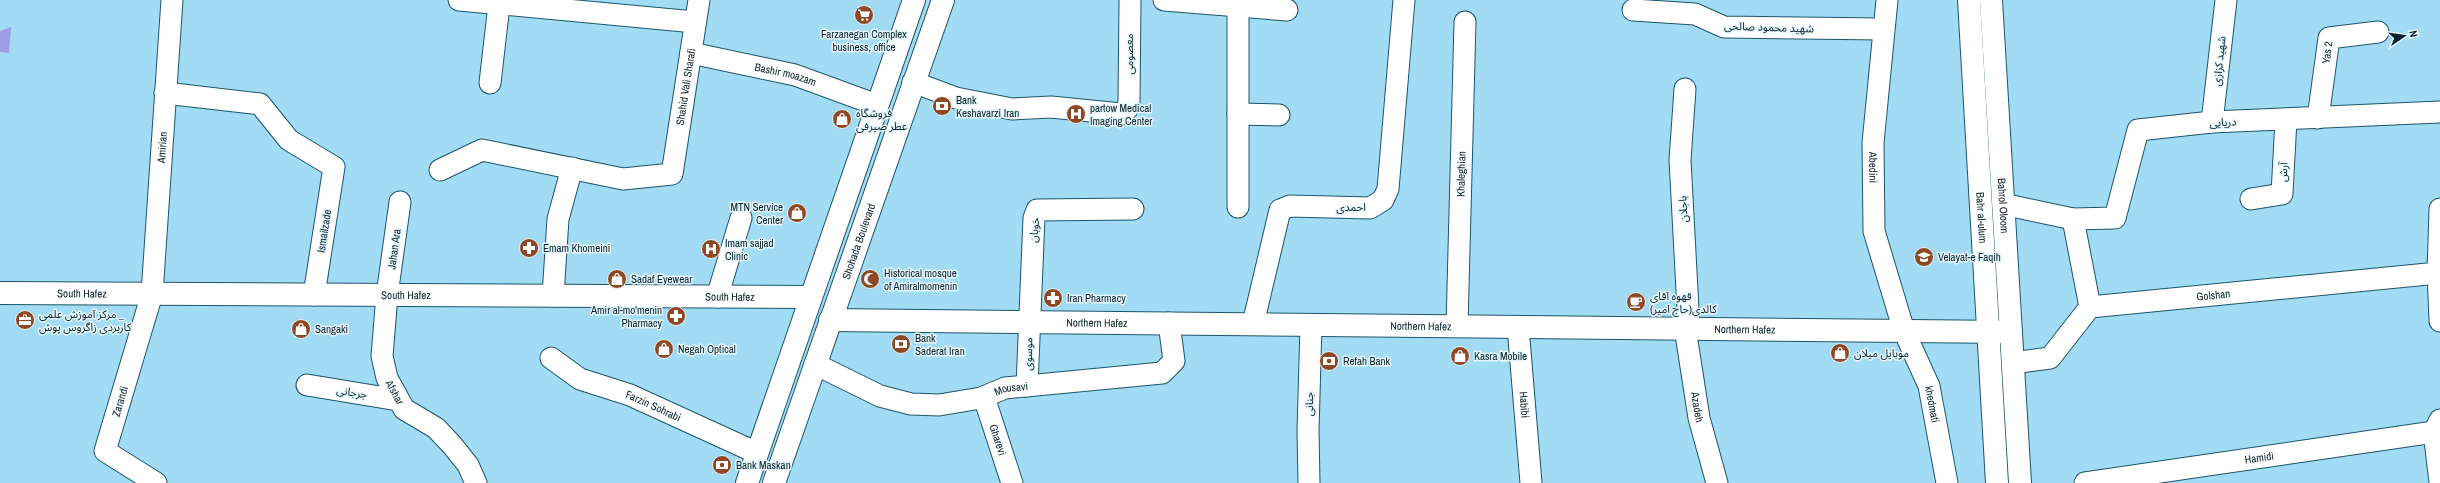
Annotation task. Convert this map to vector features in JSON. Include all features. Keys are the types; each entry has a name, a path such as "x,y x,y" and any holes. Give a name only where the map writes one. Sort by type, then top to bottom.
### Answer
{"main road":[{"path":"747,483 914,0"},
{"name":"Shohada Boulevard","path":"774,483 913,82 943,0"},
{"name":"Bahr al-ulum","path":"1969,0 1997,483"},
{"name":"Bahrol Oloom","path":"1990,0 2020,483"},
{"name":"South Hafez","path":"0,294 811,297"},
{"path":"811,297 830,320"},
{"name":"Northern Hafez","path":"830,320 2011,332"}],"street":[{"name":"Amirian","path":"152,294 172,0"},
{"path":"459,0 499,5 695,22"},
{"name":"Shahid Vali Sharafi","path":"572,168 623,179 672,174 699,0"},
{"path":"913,82 956,98 1012,109 1051,107 1121,114 1127,109 1129,102 1130,0"},
{"path":"1164,0 1287,10"},
{"name":"احمدی","path":"1253,324 1280,210 1290,206 1370,208 1383,200 1388,189 1404,0"},
{"name":"Abedini","path":"1886,0 1873,143 1874,230 1904,330"},
{"name":"شهید کزازی","path":"2212,122 2226,0"},
{"path":"490,83 499,5"},
{"path":"1238,7 1238,207"},
{"name":"شهید محمود صالحی","path":"1633,10 1695,14 1724,28 1883,29"},
{"name":"Khaleghian","path":"1457,326 1465,22"},
{"name":"Yas 2","path":"2318,118 2329,38 2378,32"},
{"name":"Bashir moazam","path":"690,53 795,75 877,105"},
{"name":"باجلان","path":"1685,89 1680,160 1687,328"},
{"name":"Ismailzade","path":"165,93 260,104 289,140 334,167 314,295"},
{"name":"دریایی","path":"2003,204 2073,219 2115,218 2138,130 2212,122 2440,112"},
{"path":"1238,114 1279,115"},
{"name":"آرش","path":"2251,199 2282,194 2286,119"},
{"path":"440,170 482,150 572,168 558,219 553,296"},
{"name":"Jahan Ara","path":"387,295 400,202"},
{"name":"خوبان","path":"1029,322 1034,218 1037,210 1133,209"},
{"path":"2440,209 2438,273 2440,321"},
{"path":"717,297 741,218"},
{"path":"2013,363 2050,358 2090,307 2073,219"},
{"name":"Golshan","path":"2090,307 2438,273"},
{"name":"Zarandi","path":"152,294 105,451 156,483"},
{"name":"Afshar","path":"387,295 382,356 387,378 404,409 436,428 468,465 476,483"},
{"name":"موسوی","path":"1027,386 1029,322"},
{"name":"Mousavi","path":"815,364 880,396 911,404 939,405 984,397 1005,388 1162,373 1174,361 1169,323"},
{"name":"جنانی","path":"1309,483 1308,431 1311,325"},
{"name":"Habibi","path":"1518,327 1530,483"},
{"name":"Azadeh","path":"1687,328 1699,418 1717,483"},
{"name":"khedmati","path":"1904,330 1930,386 1947,483"},
{"name":"Farzin Sohrabi","path":"551,358 580,379 630,395 757,454"},
{"name":"جرجانی","path":"307,384 398,400"},
{"name":"Gharevi","path":"984,397 1012,483"},
{"path":"2437,426 2440,482"},
{"name":"Hamidi","path":"2085,483 2437,426"}],"shaded area":[{"path":"11,27 9,53 0,52 0,31"}],"place":[{"name":"Farzanegan Complex business, office","path":"864,15"},
{"name":"Bank Keshavarzi Iran","path":"942,106"},
{"name":"partow Medical Imaging Center","path":"1076,114"},
{"name":"فروشگاه عطر صیرفی","path":"842,119"},
{"name":"MTN Service Center","path":"797,213"},
{"name":"Emam Khomeini","path":"529,248"},
{"name":"Imam sajjad Clinic","path":"711,249"},
{"name":"Velayat-e Faqih","path":"1924,257"},
{"name":"Sadaf Eyewear","path":"617,279"},
{"name":"Historical mosque of Amiralmomenin","path":"870,279"},
{"name":"Iran Pharmacy","path":"1053,298"},
{"name":"قهوه آقای کالدی(حاج امیر)","path":"1636,302"},
{"name":"Amir al-mo'menin Pharmacy","path":"676,316"},
{"name":"مرکز آموزش علمی _ کاربردی زاگروس پوش","path":"25,320"},
{"name":"Sangaki","path":"301,329"},
{"name":"Bank Saderat Iran","path":"901,344"},
{"name":"Negah Optical","path":"664,349"},
{"name":"موبایل میلان","path":"1840,353"},
{"name":"Kasra Mobile","path":"1460,356"},
{"name":"Refah Bank","path":"1329,361"},
{"name":"Bank Maskan","path":"722,465"}]}
